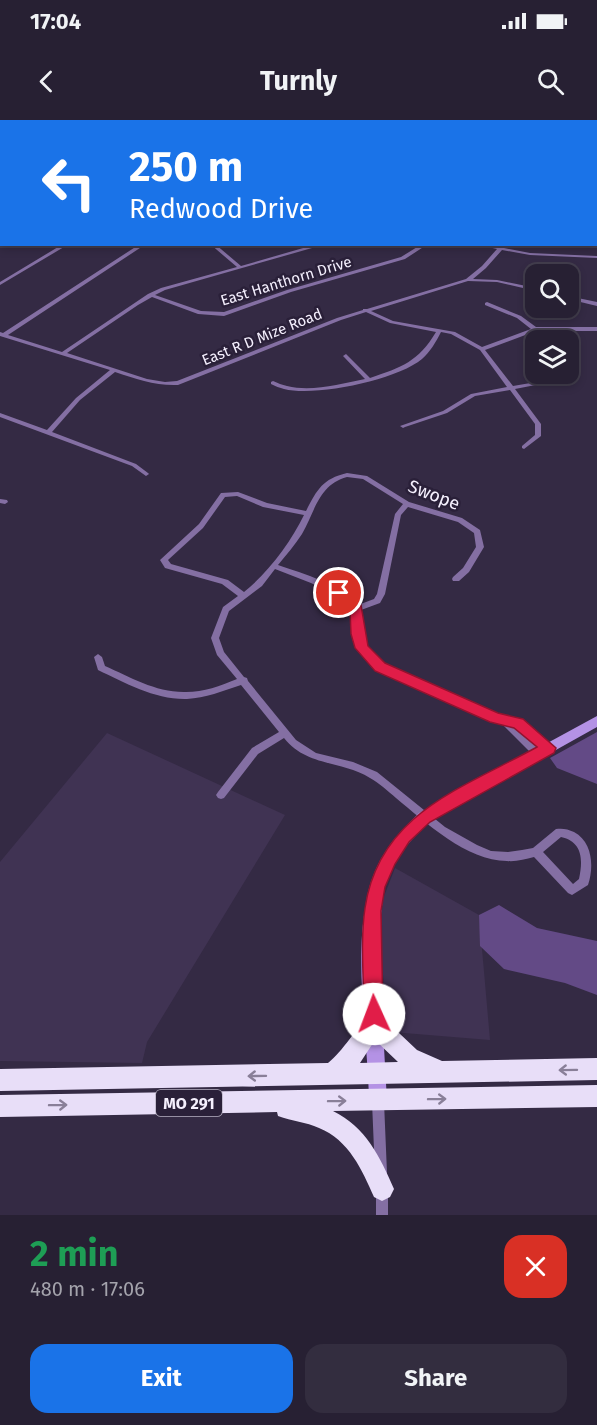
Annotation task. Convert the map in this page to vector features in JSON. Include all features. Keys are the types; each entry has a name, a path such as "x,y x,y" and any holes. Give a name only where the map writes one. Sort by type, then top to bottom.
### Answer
{"highway":[{"path":"329,1075 341,1068 353,1056 374,1023 415,1061 429,1068 459,1072"},
{"name":"MO 291","path":"0,1080 597,1070"},
{"name":"MO 291","path":"0,1106 597,1096"},
{"path":"257,1102 303,1111 338,1124 368,1156 382,1189"}],"main road":[{"path":"378,1101 371,938 377,887 389,860 404,837 424,817 597,721"}],"street":[{"path":"0,284 64,246"},
{"path":"2,334 141,246"},
{"path":"214,246 240,267"},
{"path":"63,353 150,295 177,284 317,246"},
{"name":"East Hanthorn Drive","path":"150,295 200,314 224,314 289,291 404,258 423,246"},
{"path":"468,280 484,267 502,247 560,256 597,257"},
{"name":"East R D Mize Road","path":"2,334 165,384 189,381 301,333 365,310 468,280 497,281 525,287"},
{"path":"579,300 597,304"},
{"path":"487,304 519,317 535,329"},
{"path":"365,310 392,322 440,330 468,340 482,349 509,387 532,412 538,424 539,434 524,447"},
{"path":"482,349 535,329 597,329"},
{"path":"273,383 284,390 301,391 393,372 419,359 440,330"},
{"path":"345,356 368,379"},
{"path":"49,432 78,399 114,370"},
{"path":"404,426 445,412 472,395 529,384"},
{"path":"0,415 134,465 146,474"},
{"name":"Swope","path":"309,514 327,484 347,475 365,477 378,483 407,504 460,520 477,532 480,547 466,570 456,579"},
{"path":"243,595 225,582 168,566 164,560 201,526 220,498 229,493 238,494 265,505 309,514 298,535 274,566 253,590 226,609 215,638 220,653 293,743 314,756 353,766 374,775 424,817 474,849 490,855 508,857 536,852 559,832 570,833 585,848 588,869 584,882 572,890 536,852"},
{"path":"357,608 377,601 381,594 398,514 407,504"},
{"path":"274,566 339,593 357,608 358,634 362,648 373,662 401,678 503,721 544,751"},
{"path":"98,657 101,668 167,695 192,697 244,680"},
{"path":"220,795 255,751 284,733"},
{"path":"378,1101 382,1215"}],"shaded area":[{"path":"597,732 597,784 557,768 550,758"},
{"path":"107,733 285,815 147,1042 142,1063 0,1061 0,862"},
{"path":"395,868 479,915 490,1040 392,1032 385,1007 380,928 383,899"},
{"path":"499,905 537,928 597,941 597,995 565,983 504,969 480,946 479,915"}],"route":[{"path":"339,593 348,598 357,608 358,634 362,648 373,662 401,678 495,718 518,723 549,748 424,817 404,837 389,860 377,887 371,938 374,1014"}]}
